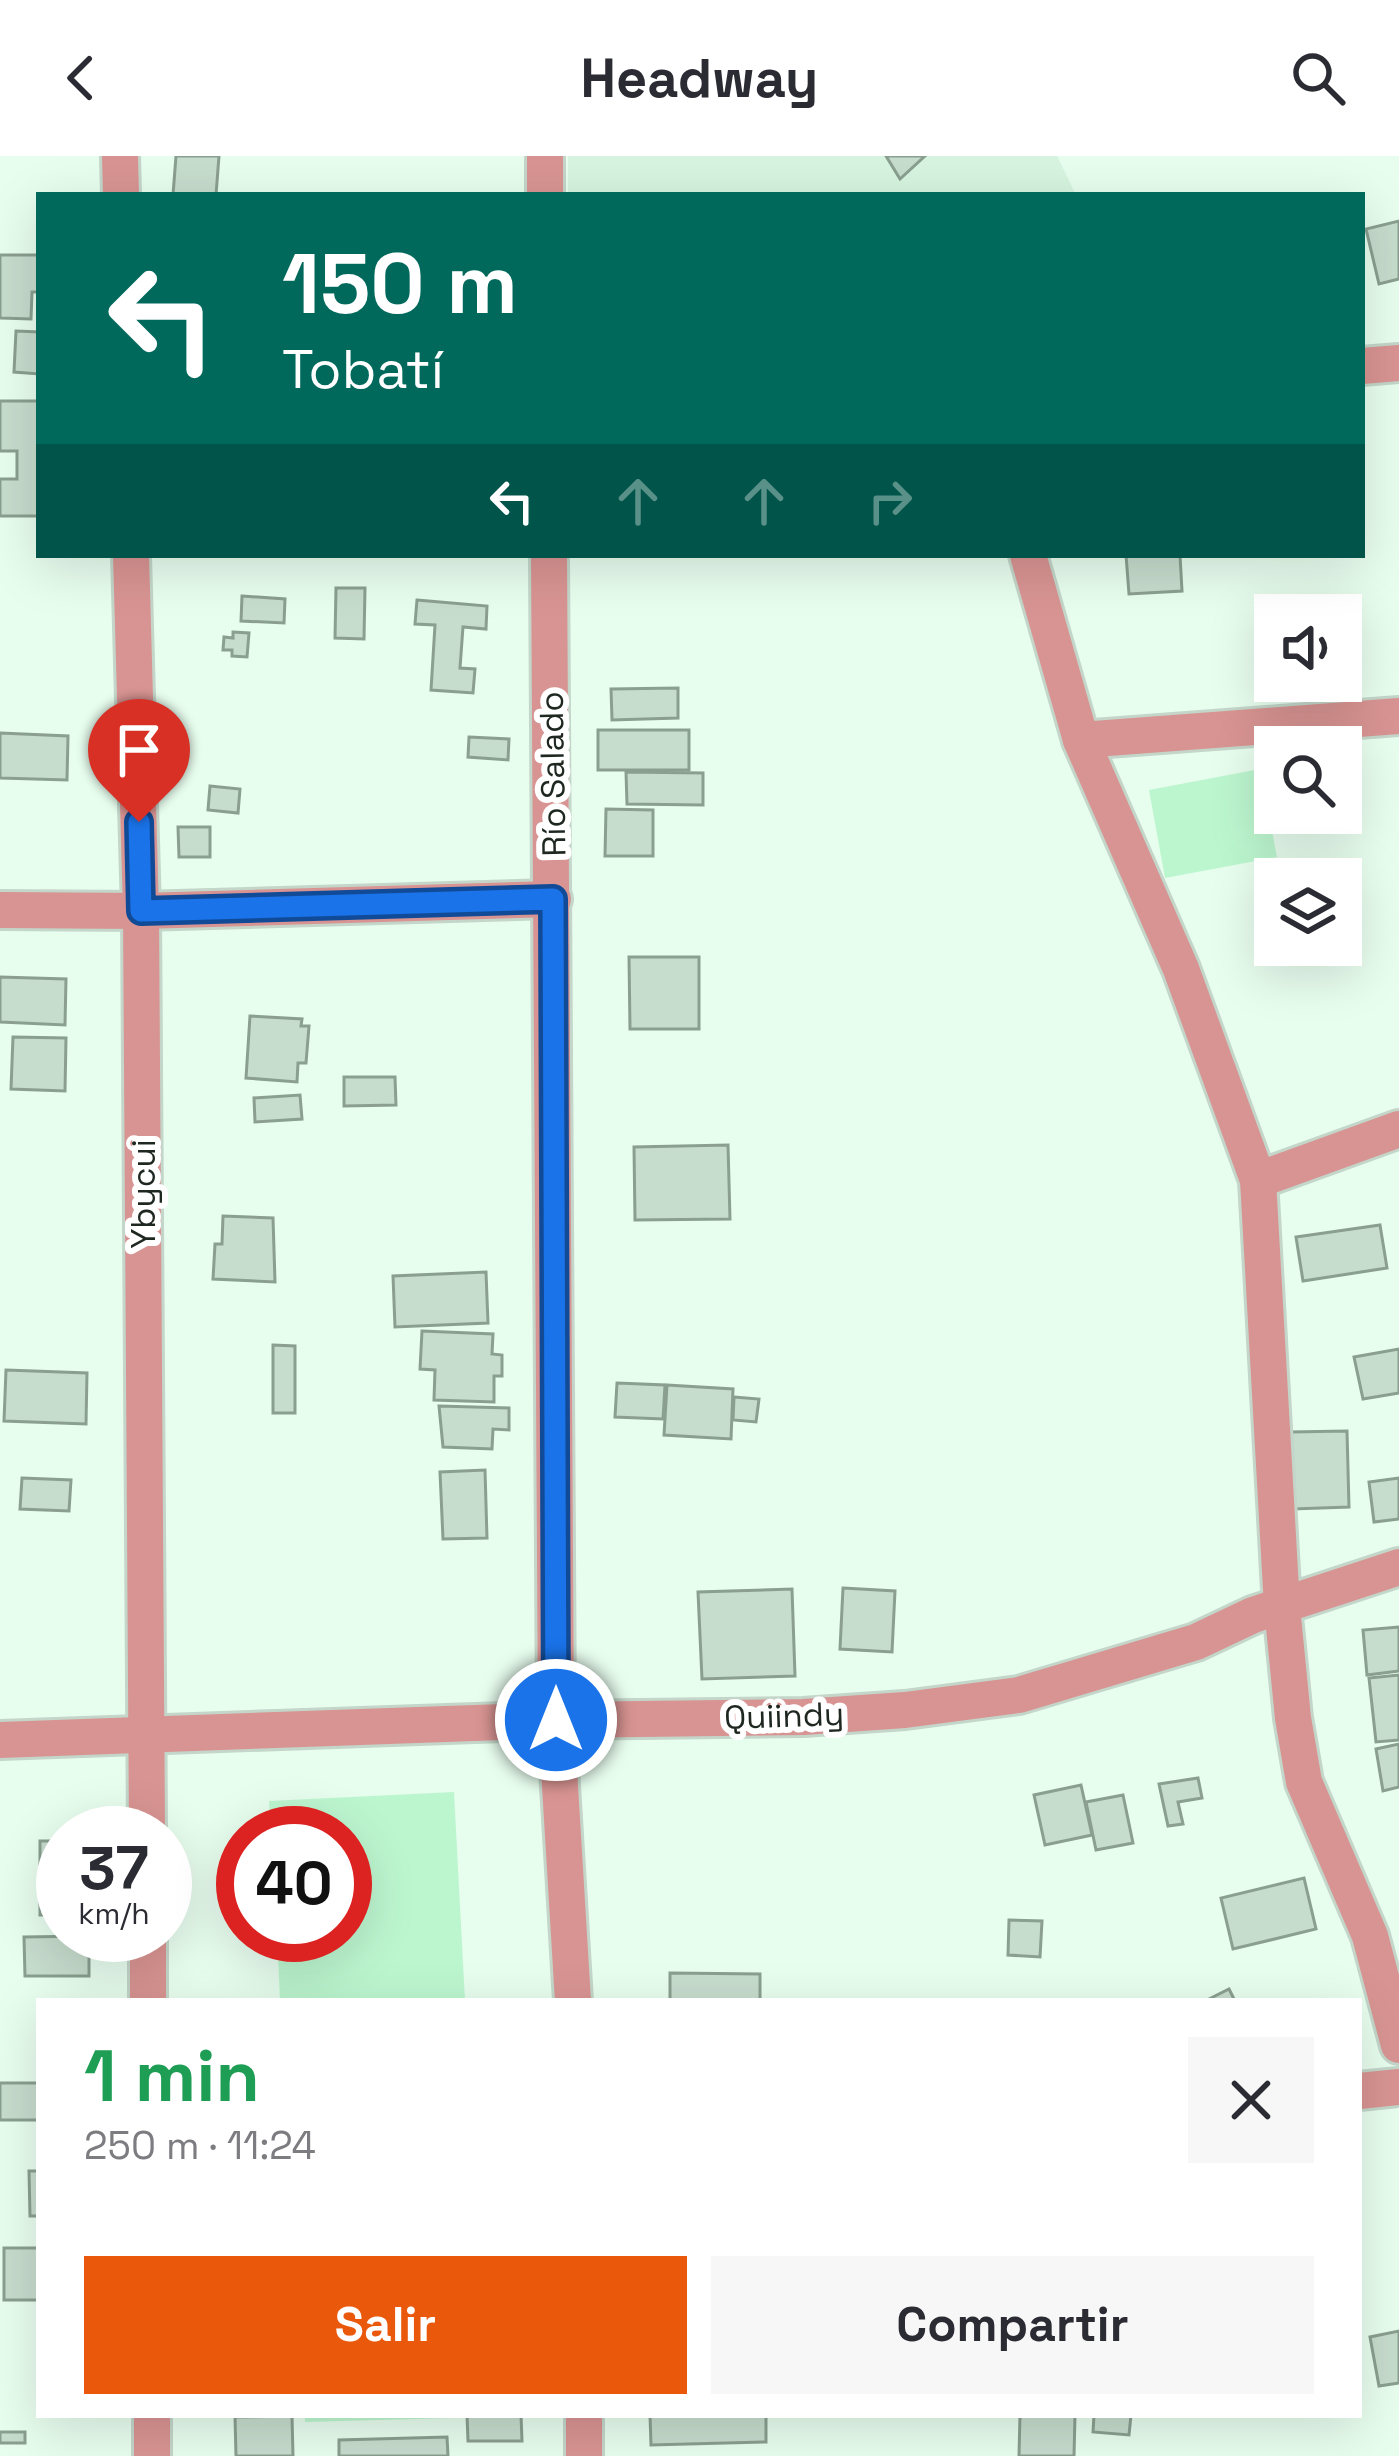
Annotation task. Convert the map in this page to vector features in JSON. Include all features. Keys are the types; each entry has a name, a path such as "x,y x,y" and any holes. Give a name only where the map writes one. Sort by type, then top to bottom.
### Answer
{"street":[{"path":"120,156 121,192"},
{"path":"545,156 545,192"},
{"path":"1365,367 1399,363"},
{"name":"Ybycui","path":"131,558 141,911 147,1806"},
{"name":"Río Salado","path":"549,558 556,1720 573,1998"},
{"path":"1029,558 1081,740 1181,969 1258,1180 1282,1607 1304,1782 1370,1936 1399,2045"},
{"path":"1081,740 1399,716"},
{"path":"0,910 141,911 553,899"},
{"path":"1258,1180 1399,1129"},
{"name":"Quiindy","path":"0,1740 905,1710 1019,1695 1196,1642 1253,1615 1399,1567"},
{"path":"148,1962 148,1998"},
{"path":"1362,2091 1399,2086"},
{"path":"152,2418 152,2456"},
{"path":"584,2418 584,2456"}],"shaded area":[{"path":"568,156 1057,156 1075,192 568,192"}],"green space":[{"path":"1254,770 1254,834 1273,834 1277,857 1165,878 1149,790"},
{"path":"454,1792 465,1998 280,1998 278,1962 372,1962 372,1806 269,1806 269,1801"},
{"path":"305,2418 453,2418 305,2422"}],"building":[{"path":"176,156 219,156 216,192 173,192"},
{"path":"886,156 925,156 900,179"},
{"path":"1399,221 1399,279 1379,284 1366,229"},
{"path":"0,255 36,255 31,319 0,318"},
{"path":"16,331 36,332 36,374 14,372"},
{"path":"0,401 36,401 36,516 0,516 0,479 17,479 17,451 0,451"},
{"path":"1126,558 1180,558 1182,591 1129,594"},
{"path":"336,588 365,588 364,639 335,638"},
{"path":"242,596 285,599 284,623 241,621"},
{"path":"417,600 487,606 486,629 463,627 460,668 475,669 473,693 431,690 435,625 415,624"},
{"path":"233,632 249,633 247,657 223,650 224,637 233,638"},
{"path":"678,688 678,718 612,720 611,689"},
{"path":"598,730 689,730 689,770 598,770"},
{"path":"0,733 68,736 67,780 0,778"},
{"path":"469,737 509,739 508,760 468,757"},
{"path":"626,772 703,773 703,805 627,804"},
{"path":"210,786 240,789 238,813 208,810"},
{"path":"606,809 653,810 653,856 605,856"},
{"path":"178,827 210,827 210,857 179,857"},
{"path":"629,957 699,957 699,1029 630,1029"},
{"path":"0,977 66,979 65,1025 0,1022"},
{"path":"250,1016 302,1019 301,1026 309,1026 306,1063 298,1063 297,1082 246,1078"},
{"path":"13,1037 66,1038 65,1091 11,1089"},
{"path":"344,1077 395,1077 396,1105 344,1106"},
{"path":"300,1095 302,1119 255,1122 254,1098"},
{"path":"728,1145 730,1219 635,1220 634,1147"},
{"path":"223,1216 273,1218 275,1282 213,1279"},
{"path":"1380,1225 1387,1268 1303,1281 1296,1237"},
{"path":"486,1272 488,1323 395,1327 393,1276"},
{"path":"422,1331 493,1334 492,1354 502,1355 502,1376 494,1376 494,1402 434,1400 435,1370 420,1369"},
{"path":"273,1345 295,1346 295,1413 273,1413"},
{"path":"1399,1349 1399,1393 1363,1399 1354,1357"},
{"path":"6,1370 87,1373 86,1424 4,1421"},
{"path":"617,1383 665,1385 663,1419 615,1417"},
{"path":"667,1385 733,1389 731,1439 664,1435"},
{"path":"734,1397 759,1399 756,1422 733,1420"},
{"path":"439,1406 509,1408 509,1430 493,1429 492,1449 443,1447"},
{"path":"1347,1431 1349,1507 1293,1509 1290,1432"},
{"path":"485,1470 487,1538 443,1539 440,1472"},
{"path":"22,1478 71,1480 69,1511 20,1509"},
{"path":"1399,1478 1399,1519 1374,1522 1369,1482"},
{"path":"843,1588 895,1591 892,1652 840,1649"},
{"path":"792,1589 795,1676 702,1679 698,1592"},
{"path":"1399,1627 1399,1671 1367,1675 1363,1630"},
{"path":"1399,1675 1399,1740 1376,1742 1369,1678"},
{"path":"1399,1744 1399,1787 1383,1791 1376,1749"},
{"path":"1198,1778 1202,1798 1178,1802 1183,1824 1168,1826 1159,1784"},
{"path":"1081,1785 1092,1835 1045,1845 1034,1795"},
{"path":"1123,1795 1133,1843 1096,1850 1086,1802"},
{"path":"1304,1878 1316,1929 1233,1949 1221,1898"},
{"path":"1009,1920 1042,1921 1040,1957 1008,1955"},
{"path":"24,1937 36,1937 36,1962 89,1962 89,1976 25,1976"},
{"path":"670,1973 760,1974 760,1998 670,1998"},
{"path":"1229,1989 1234,1998 1211,1998"},
{"path":"0,2083 36,2083 36,2120 0,2120"},
{"path":"29,2171 36,2171 36,2216 30,2216"},
{"path":"4,2248 36,2248 36,2300 4,2300"},
{"path":"1399,2331 1399,2383 1379,2386 1370,2337"},
{"path":"235,2418 292,2418 293,2456 236,2456"},
{"path":"467,2418 521,2418 522,2441 468,2441"},
{"path":"650,2418 766,2418 766,2442 651,2445"},
{"path":"1020,2418 1075,2418 1074,2456 1019,2456"},
{"path":"1094,2418 1131,2418 1129,2435 1093,2432"},
{"path":"0,2432 25,2432 25,2443 0,2443"},
{"path":"447,2437 448,2456 339,2456 339,2440"}],"route":[{"path":"139,822 141,911 553,899 556,1720"}]}
